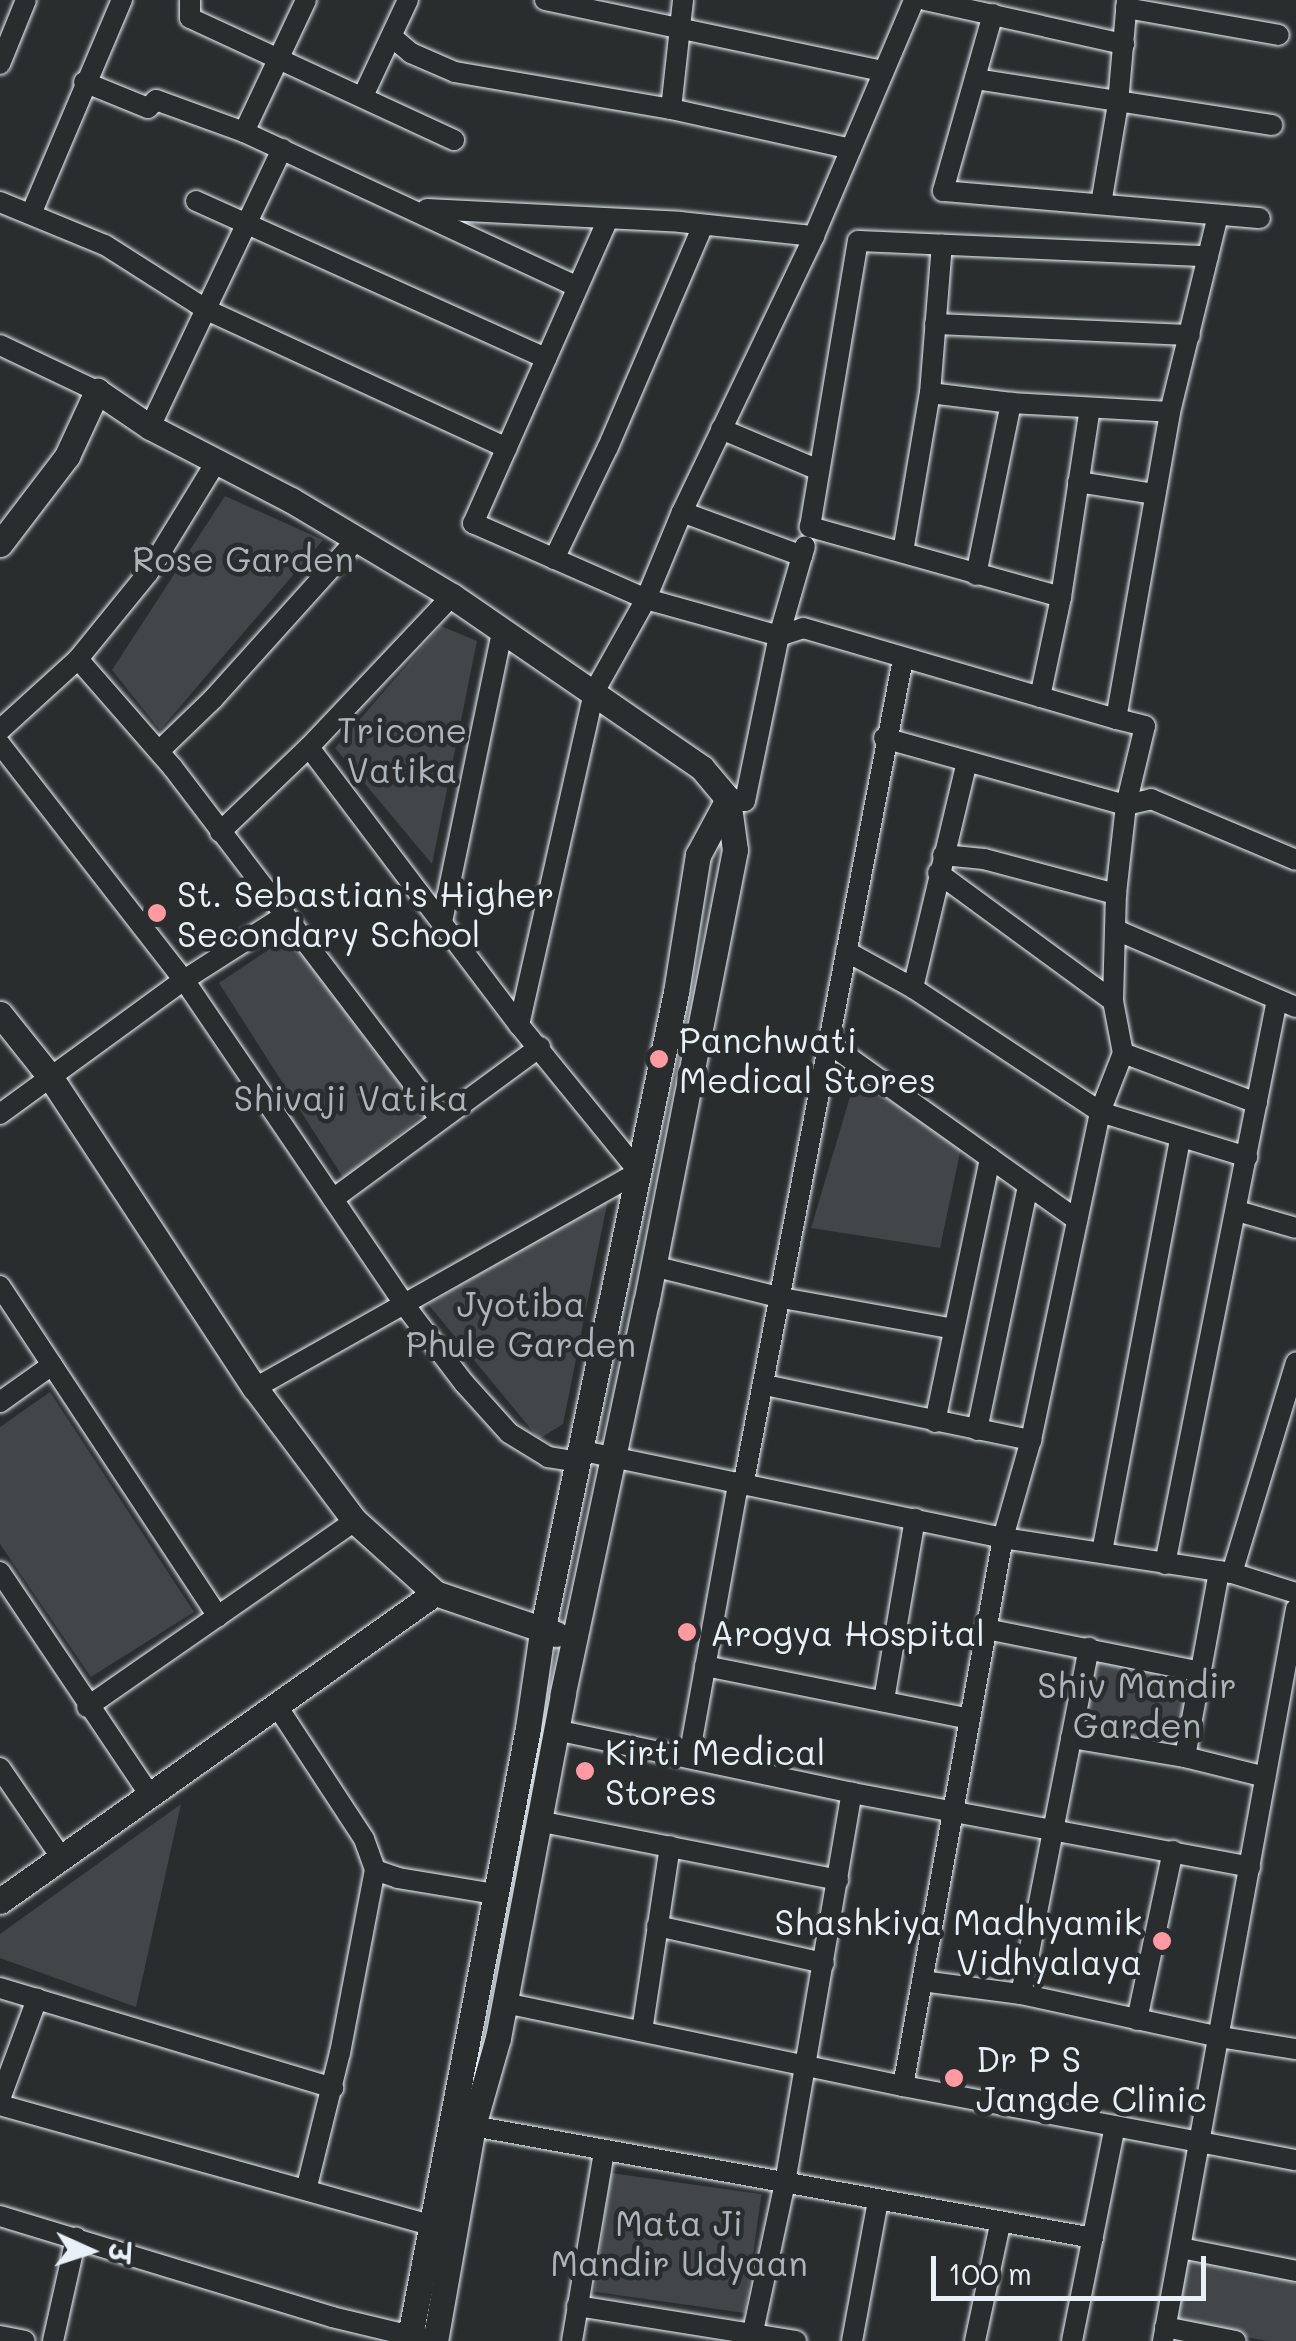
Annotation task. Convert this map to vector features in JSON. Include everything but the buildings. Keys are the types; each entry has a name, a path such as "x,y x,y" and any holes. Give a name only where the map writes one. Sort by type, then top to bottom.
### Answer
{"street":[{"path":"0,64 26,0"},
{"path":"30,214 122,0"},
{"path":"190,0 190,18 454,140"},
{"path":"244,132 306,0"},
{"path":"363,96 408,0"},
{"path":"545,0 884,72"},
{"path":"670,109 684,0"},
{"path":"519,1025 594,692 646,599 682,512 814,236 914,0"},
{"path":"925,0 1124,44"},
{"path":"1101,204 1118,103 1126,4 1278,35"},
{"path":"992,14 943,191 1260,218"},
{"path":"392,37 412,53 454,72 670,109 851,149"},
{"path":"975,79 1272,125"},
{"path":"84,82 148,108 156,100 244,132 576,286"},
{"path":"150,427 282,149"},
{"path":"196,201 546,358"},
{"path":"0,202 105,245 207,310 506,448"},
{"path":"414,208 703,225 814,236"},
{"path":"1116,718 1170,412 1218,215"},
{"path":"608,219 473,524 646,599 780,636 803,628 1145,726 1126,805 1116,894 1113,1002 1123,1053 1100,1112 1032,1440 1003,1538 904,2086"},
{"path":"554,559 608,447 703,225"},
{"path":"728,799 745,801 780,636 810,527 858,240 1208,256"},
{"path":"903,552 930,392 942,244"},
{"path":"935,324 1190,335"},
{"path":"0,345 96,391 150,427 357,539 452,596 702,768 728,799 735,850 653,1266 556,1730 504,2003 421,2339"},
{"path":"0,544 67,456 96,391"},
{"path":"930,392 1010,403 1170,412"},
{"path":"976,575 1010,403"},
{"path":"1040,697 1061,597 1090,408"},
{"path":"722,429 819,470"},
{"path":"0,730 78,658 148,574 216,462"},
{"path":"1078,482 1155,494"},
{"path":"682,512 802,556"},
{"path":"810,527 1061,597"},
{"path":"159,751 213,699 357,539"},
{"path":"220,832 310,747 452,596"},
{"path":"442,922 502,632"},
{"path":"78,658 159,751 440,1118"},
{"path":"689,1757 831,1044 884,738 903,659"},
{"path":"884,738 1126,805 1151,799 1296,860"},
{"path":"0,744 184,980 406,1307 509,1433 548,1457 613,1458 1003,1538 1225,1572 1296,1593"},
{"path":"310,747 519,1025 639,1172"},
{"path":"913,988 967,762"},
{"path":"421,2339 430,2225 542,1632 639,1172 698,855 728,799"},
{"path":"941,864 984,859 1116,894"},
{"path":"941,864 1113,1002"},
{"path":"0,1114 184,980 284,916"},
{"path":"1116,930 1286,1003 1257,1103 1164,1564"},
{"path":"846,951 913,988 1100,1112 1180,1140 1247,1157"},
{"path":"0,1014 51,1078 255,1388 355,1521 435,1594 542,1632 575,1637"},
{"path":"831,1044 1078,1220"},
{"path":"333,1198 540,1048"},
{"path":"1123,1053 1257,1103"},
{"path":"1102,1552 1180,1140"},
{"path":"934,1422 990,1158"},
{"path":"255,1388 406,1307 639,1172"},
{"path":"977,1430 1028,1186"},
{"path":"1237,1210 1296,1228"},
{"path":"653,1266 782,1298 954,1329"},
{"path":"0,1286 218,1616"},
{"path":"1185,1757 1225,1572 1296,1364"},
{"path":"0,1402 52,1365"},
{"path":"765,1385 1032,1440"},
{"path":"884,1700 915,1518"},
{"path":"87,1707 355,1521"},
{"path":"0,1572 87,1707 150,1795"},
{"path":"0,1901 435,1594"},
{"path":"1236,2341 1164,2334 1296,1609"},
{"path":"986,1630 1202,1672"},
{"path":"1021,1994 1089,1648"},
{"path":"706,1666 970,1719"},
{"path":"276,1706 364,1839 375,1870 332,2088 306,2190"},
{"path":"556,1730 852,1793 1052,1827 1250,1867"},
{"path":"1071,1738 1185,1757 1266,1777"},
{"path":"0,1768 61,1858"},
{"path":"752,2337 785,2183 852,1793"},
{"path":"538,1822 838,1880"},
{"path":"642,2031 670,1846"},
{"path":"1137,2020 1173,1851"},
{"path":"375,1870 398,1878 495,1894"},
{"path":"657,1926 824,1963"},
{"path":"922,1981 1021,1994 1220,2038 1296,2049"},
{"path":"0,1988 332,2088"},
{"path":"37,1999 0,2102 430,2225"},
{"path":"504,2003 806,2067 1296,2160"},
{"path":"474,2126 1093,2238"},
{"path":"1072,2341 1115,2126"},
{"path":"572,2341 604,2150"},
{"path":"852,2341 878,2201"},
{"path":"0,2216 421,2339"},
{"path":"975,2341 1000,2224"},
{"path":"54,2341 76,2238"},
{"path":"1180,2248 1296,2270"},
{"path":"577,2306 796,2341"},
{"path":"0,2336 25,2341"}],"green space":[{"name":"Rose Garden","path":"225,496 323,540 160,730 112,670"},
{"name":"Tricone Vatika","path":"441,626 477,641 432,864 335,748"},
{"name":"Shivaji Vatika","path":"289,936 425,1113 344,1179 219,983"},
{"path":"855,1080 962,1143 940,1248 811,1228"},
{"name":"Jyotiba Phule Garden","path":"608,1199 563,1424 539,1439 428,1304"},
{"path":"50,1392 194,1612 91,1677 0,1544 0,1427"},
{"name":"Shiv Mandir Garden","path":"1093,1653 1195,1673 1179,1754 1077,1734"},
{"path":"181,1804 136,2007 0,1958 0,1934"},
{"name":"Mata Ji Mandir Udyaan","path":"611,2173 762,2194 745,2313 594,2292"},
{"path":"1187,2255 1296,2276 1296,2341 1268,2341 1172,2324"}],"place":[{"name":"St. Sebastian's Higher Secondary School","path":"157,913"},
{"name":"Panchwati Medical Stores","path":"659,1059"},
{"name":"Arogya Hospital","path":"687,1632"},
{"name":"Kirti Medical Stores","path":"585,1771"},
{"name":"Shashkiya Madhyamik Vidhyalaya","path":"1162,1941"},
{"name":"Dr P S Jangde Clinic","path":"954,2078"}]}
